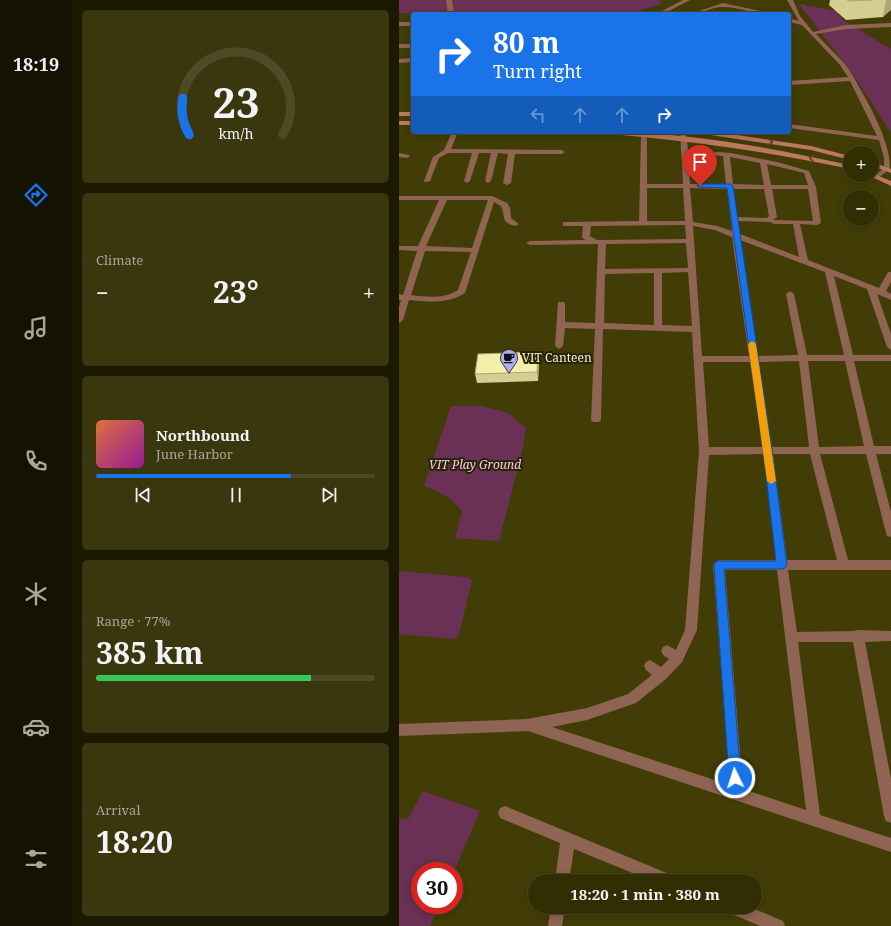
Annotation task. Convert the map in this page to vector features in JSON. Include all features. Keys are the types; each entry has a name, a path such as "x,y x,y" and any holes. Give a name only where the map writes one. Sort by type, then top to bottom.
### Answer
{"main road":[{"path":"399,114 411,114"},
{"path":"399,123 411,123"},
{"path":"633,134 683,135 799,156 843,166"},
{"path":"717,134 811,148 843,156"},
{"path":"879,166 889,170"},
{"path":"879,178 891,184"}],"street":[{"path":"449,0 451,12"},
{"path":"665,11 687,0"},
{"path":"790,0 792,7 805,24 843,66 882,139 889,170 879,174"},
{"path":"716,2 725,2 758,12"},
{"path":"698,12 725,2"},
{"path":"791,20 805,24"},
{"path":"399,24 411,24"},
{"path":"814,33 846,27 891,25"},
{"path":"399,46 411,46"},
{"path":"399,61 411,60"},
{"path":"791,82 851,79"},
{"path":"791,126 882,139"},
{"path":"447,151 454,134"},
{"path":"643,224 644,135"},
{"path":"400,731 527,725 587,714 632,699 662,675 678,658 691,630 704,451 683,135"},
{"path":"427,181 436,157 447,151 562,152"},
{"path":"467,181 476,151"},
{"path":"488,181 495,152"},
{"path":"507,183 513,152"},
{"path":"683,152 726,155 763,161 807,172 812,187 817,223 774,222"},
{"path":"726,155 736,236 768,450 814,819"},
{"path":"399,156 407,156"},
{"path":"734,219 768,220 773,217 769,186 763,161"},
{"path":"643,186 686,185 812,187"},
{"path":"399,198 491,198 504,203 507,207 507,219 509,222 515,224"},
{"path":"399,320 403,298 444,198"},
{"path":"403,298 447,298 457,295 462,291 491,198"},
{"path":"796,222 804,262"},
{"path":"566,224 688,224 717,228 829,271 891,297"},
{"path":"587,224 586,236 590,240 599,242"},
{"path":"530,243 689,241"},
{"path":"596,420 601,272 599,242"},
{"path":"399,248 476,250"},
{"path":"601,272 691,270"},
{"path":"658,271 658,328"},
{"path":"829,271 870,450 891,533"},
{"path":"881,293 891,274"},
{"path":"871,288 891,347"},
{"path":"790,294 803,358 814,450 844,565"},
{"path":"559,346 561,304"},
{"path":"561,325 695,328"},
{"path":"697,359 891,358"},
{"path":"704,451 891,450"},
{"path":"737,794 719,565 891,564"},
{"path":"791,637 858,635 891,636"},
{"path":"858,635 891,816"},
{"path":"667,651 678,658"},
{"path":"650,666 662,675"},
{"path":"527,725 891,845"},
{"path":"505,813 652,874"},
{"path":"563,874 569,839"},
{"path":"555,926 557,914"},
{"path":"749,914 778,926"}],"green space":[{"path":"399,0 659,0 661,4 635,12 399,13"},
{"path":"799,4 836,11 843,20 891,49 891,133 853,74"},
{"name":"VIT Play Ground","path":"451,406 482,406 508,413 526,428 523,448 499,541 455,538 462,512 454,502 435,490 424,486"},
{"path":"399,571 466,577 472,580 459,635 453,639 399,634"},
{"path":"423,791 480,811 458,862 411,862 411,914 435,914 430,926 399,926 399,818 408,819"}],"building":[{"path":"847,0 872,0 849,1"},
{"path":"538,352 537,372 475,374 478,354"}],"slow traffic":[{"path":"752,344 768,450 771,481"}],"place":[{"name":"VIT Canteen","path":"509,373"}],"route":[{"path":"700,186 730,186 768,450 782,565 719,565 735,778"}]}
